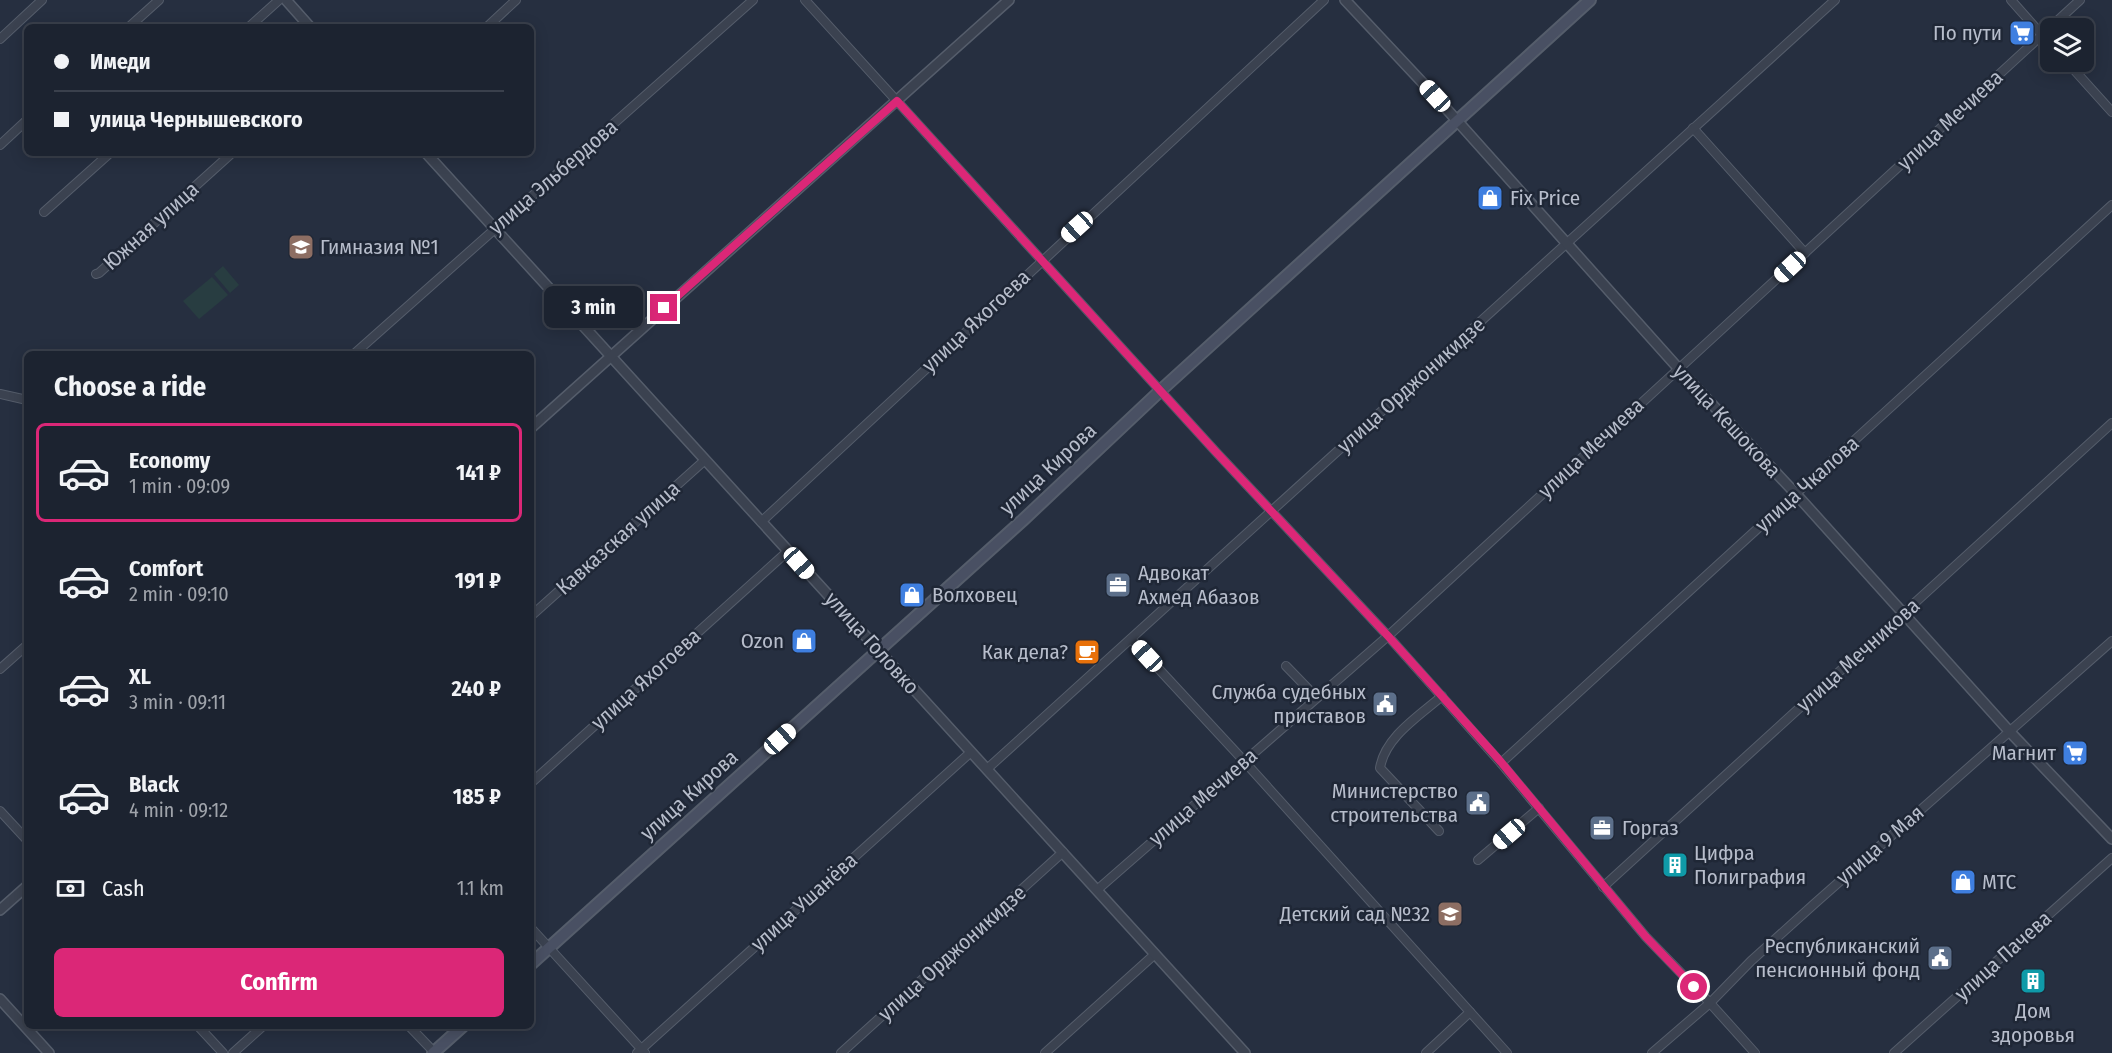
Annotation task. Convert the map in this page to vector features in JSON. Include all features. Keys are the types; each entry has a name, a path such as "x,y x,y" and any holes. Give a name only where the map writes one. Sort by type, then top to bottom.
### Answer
{"main road":[{"name":"улица Кирова","path":"534,961 1023,520 1160,391 1590,0"},
{"path":"434,1053 460,1029"}],"street":[{"path":"0,39 42,0"},
{"path":"132,24 159,0"},
{"path":"252,24 279,0"},
{"path":"286,0 307,24"},
{"path":"490,24 516,0"},
{"name":"улица Эльбердова","path":"357,351 753,0"},
{"path":"806,0 1160,391 1388,636 1501,762 1646,937 1755,1053"},
{"path":"534,425 1009,0"},
{"name":"улица Яхогоева","path":"761,522 1324,0"},
{"name":"улица Кешокова","path":"1345,0 1457,120 1679,369 1796,494 2010,732 2112,839"},
{"name":"улица Орджоникидзе","path":"987,769 1835,0"},
{"path":"2011,0 2040,33"},
{"name":"улица Мечиева","path":"2060,18 2080,0"},
{"name":"улица Мечиева","path":"1097,890 1388,636 2040,37"},
{"path":"2076,72 2112,112"},
{"path":"0,145 24,123"},
{"path":"1693,129 1805,253"},
{"path":"44,212 107,156"},
{"name":"Южная улица","path":"96,274 229,156"},
{"name":"улица Головко","path":"429,156 1063,852 1241,1052"},
{"name":"улица Чкалова","path":"1501,762 2112,205"},
{"path":"0,394 24,399"},
{"name":"улица Мечникова","path":"1604,887 2112,423"},
{"name":"Кавказская улица","path":"534,613 705,460"},
{"name":"улица Яхогоева","path":"534,780 788,551"},
{"path":"1131,639 1507,1053"},
{"name":"улица 9 Мая","path":"1652,1053 1710,1003 1751,961 1804,913 2112,641"},
{"path":"0,669 24,648"},
{"path":"1286,666 1317,698"},
{"path":"1438,831 1380,768 1386,751 1399,734 1442,696"},
{"name":"улица Ушанёва","path":"641,1052 971,752"},
{"path":"1478,860 1539,808"},
{"path":"0,811 24,837"},
{"name":"улица Орджоникидзе","path":"841,1053 1063,852"},
{"name":"улица Пачева","path":"1894,1053 2112,858"},
{"path":"0,910 24,889"},
{"path":"534,931 641,1052"},
{"path":"1046,1053 1155,954"},
{"path":"0,999 24,1025"},
{"path":"1426,1053 1470,1012"},
{"path":"27,1029 49,1053"},
{"path":"201,1029 223,1053"},
{"path":"233,1053 260,1029"},
{"path":"412,1029 434,1053"}],"green space":[{"path":"223,266 239,285 230,293 214,274"},
{"path":"212,277 228,295 199,319 183,301"}],"place":[{"name":"По пути","path":"2022,33"},
{"name":"Fix Price","path":"1490,198"},
{"name":"Гимназия №1","path":"301,247"},
{"name":"Адвокат Ахмед Абазов","path":"1118,585"},
{"name":"Волховец","path":"912,595"},
{"name":"Ozon","path":"804,641"},
{"name":"Как дела?","path":"1087,652"},
{"name":"Служба судебных приставов","path":"1385,704"},
{"name":"Магнит","path":"2075,753"},
{"name":"Министерство строительства","path":"1478,803"},
{"name":"Горгаз","path":"1602,828"},
{"name":"Цифра Полиграфия","path":"1675,865"},
{"name":"МТС","path":"1963,882"},
{"name":"Детский сад №32","path":"1450,914"},
{"name":"Республиканский пенсионный фонд","path":"1940,958"},
{"name":"Дом здоровья","path":"2033,981"}],"route":[{"path":"664,308 897,101 1216,452 1388,636 1501,762 1646,937 1694,987"}]}
